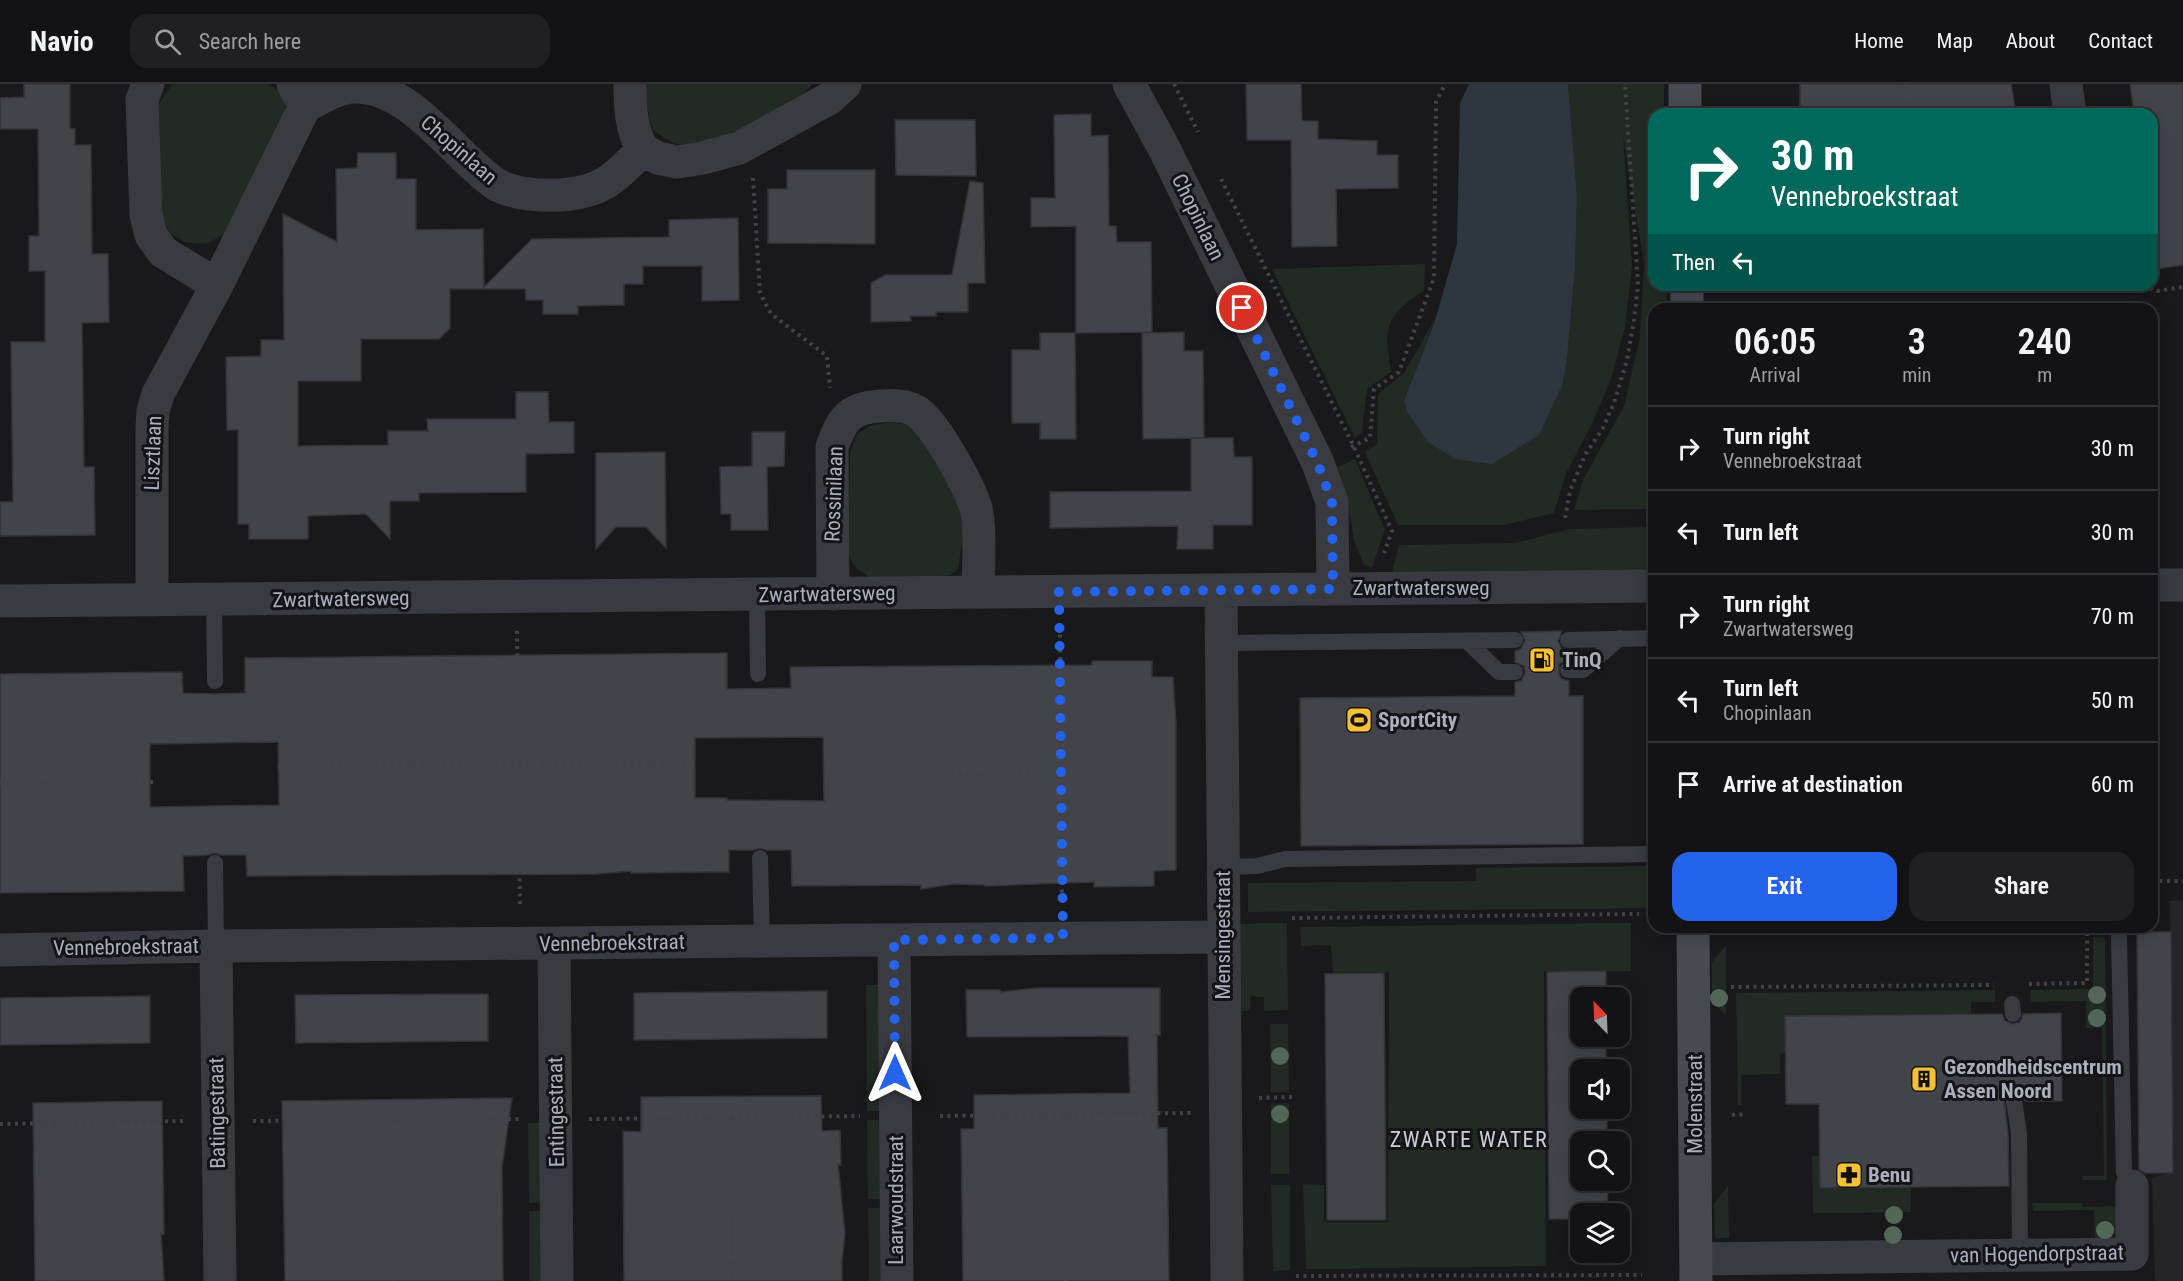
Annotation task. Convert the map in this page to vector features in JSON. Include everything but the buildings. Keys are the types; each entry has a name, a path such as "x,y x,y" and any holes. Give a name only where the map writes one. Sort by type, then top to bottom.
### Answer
{"street":[{"path":"148,84 142,100 146,215 151,235 163,252 217,285"},
{"path":"630,84 632,124 643,150 658,158 677,162 703,158 739,148 830,98 845,84"},
{"name":"Chopinlaan","path":"1129,84 1165,150 1318,464 1332,502 1333,589"},
{"path":"1685,84 1685,108"},
{"path":"2066,84 2069,108"},
{"name":"Chopinlaan","path":"299,95 353,87 388,93 415,111 489,180 508,191 522,194 553,196 587,191 603,185 614,177 643,150"},
{"name":"Lisztlaan","path":"152,600 153,411 166,375 217,285 299,95"},
{"name":"Rossinilaan","path":"832,594 832,447 840,425 862,407 894,405 917,411 932,426 950,454 977,512 978,592"},
{"path":"2158,585 2183,585"},
{"name":"Zwartwatersweg","path":"0,601 1648,586"},
{"name":"Mensingestraat","path":"1221,590 1227,1281"},
{"name":"Molenstraat","path":"1693,933 1696,1270"},
{"name":"Vennebroekstraat","path":"0,950 1223,937"},
{"name":"Laarwoudstraat","path":"894,940 897,1281"},
{"name":"Entingestraat","path":"554,944 557,1281"},
{"name":"Batingestraat","path":"216,946 220,1281"},
{"name":"van Hogendorpstraat","path":"1696,1270 2020,1256 2132,1254 2132,1186"}],"lane":[{"path":"758,595 758,674"},
{"path":"214,600 215,681"},
{"path":"1568,670 1583,670 1620,638"},
{"path":"1568,640 1648,638"},
{"path":"1467,640 1499,672 1515,672"},
{"path":"1222,642 1515,640"},
{"path":"1223,867 1257,866 1285,859 1648,854"},
{"path":"760,858 762,941"},
{"path":"215,863 216,946"},
{"name":"van Hogendorpstraat","path":"2119,937 2124,1172 2132,1186"},
{"path":"2014,1101 2019,1133 2020,1256"}],"path":[{"path":"1318,464 1370,438 1374,389 1400,372 1434,278 1436,102 1445,84"},
{"path":"1565,518 1570,491 1585,456 1603,428 1614,403 1627,360 1634,320 1638,285 1625,84"},
{"path":"1905,84 1908,108"},
{"path":"752,141 760,293 771,314 827,356 831,410 840,425"},
{"path":"2158,291 2183,287"},
{"path":"1059,592 1063,938"},
{"path":"517,597 520,913"},
{"path":"278,767 692,762"},
{"path":"831,776 1060,774"},
{"path":"0,784 153,782"},
{"path":"2158,881 2183,881"},
{"path":"1292,918 1639,914"},
{"path":"2022,985 2087,983 2087,933"},
{"path":"1731,987 2000,985"},
{"path":"940,1116 1224,1113"},
{"path":"1064,1114 1065,1281"},
{"path":"1732,1115 1745,1114"},
{"path":"0,1124 863,1116"},
{"path":"731,1118 732,1281"},
{"path":"392,1120 393,1281"},
{"path":"53,1123 54,1281"},
{"path":"1296,1276 1642,1275"}],"shaded area":[{"path":"172,84 268,84 281,93 284,100 286,115 224,234 207,244 185,242 171,234 161,216 158,185 159,104"},
{"path":"647,84 812,84 804,93 743,128 709,141 678,144 653,130 647,107"},
{"path":"1469,84 1568,84 1577,196 1575,269 1563,383 1539,435 1492,464 1455,459 1428,442 1407,412 1404,401 1435,321 1457,244 1460,103"},
{"path":"1568,84 1664,84 1664,108 1648,108 1648,291 1667,291 1667,303 1648,303 1648,509 1574,510 1583,480 1624,406 1640,337 1644,263 1623,136 1632,265 1625,327 1611,379 1592,424 1566,473 1554,513 1504,525 1398,525 1365,452 1377,444 1378,394 1404,373 1436,317 1404,401 1407,412 1428,442 1568,348 1575,269 1577,196"},
{"path":"1425,264 1424,291 1401,308 1390,324 1388,344 1391,372 1367,389 1362,432 1355,438 1272,269"},
{"path":"890,422 908,425 930,446 960,511 963,537 958,569 950,575 876,581 852,563 848,547 850,452 857,434 870,426"},
{"path":"1355,459 1385,530 1372,568 1364,565 1354,541 1348,501 1338,467"},
{"path":"1648,527 1648,570 1642,573 1391,576 1399,545 1515,543 1569,529"},
{"path":"1648,866 1648,908 1248,912 1248,883 1476,881 1476,868"},
{"path":"2183,900 2183,1281 2155,1281 2152,1178 2173,1172 2170,901"},
{"path":"1287,923 1288,1010 1264,1011 1264,997 1251,996 1250,1010 1240,1011 1239,924"},
{"path":"1631,923 1631,971 1544,971 1546,1266 1306,1269 1303,1184 1324,1185 1324,1222 1388,1222 1389,972 1333,973 1331,945 1301,946 1300,927"},
{"path":"2093,937 2105,938 2107,1180 2083,1180 2083,1176 2104,1176 2102,1028 2086,1028 2086,1001 2031,1002 2030,990 2093,989"},
{"path":"1726,945 1726,1016 1712,1001 1712,962"},
{"path":"866,985 881,985 882,1111 867,1111"},
{"path":"1995,990 1995,1002 1971,1002 1971,1014 1785,1016 1785,1053 1780,1054 1780,1074 1741,1075 1742,1105 1738,1105 1736,993"},
{"path":"1270,1024 1288,1024 1289,1092 1271,1092"},
{"path":"1289,1103 1289,1174 1271,1174 1271,1104"},
{"path":"867,1120 882,1120 883,1199 868,1199"},
{"path":"528,1123 543,1123 544,1202 529,1203"},
{"path":"1812,1156 1820,1156 1820,1188 1911,1187 1911,1212 1813,1213"},
{"path":"1271,1185 1290,1185 1290,1270 1273,1271"},
{"path":"1728,1186 1729,1238 1715,1238 1714,1204"},
{"path":"2032,1203 2083,1203 2083,1207 2117,1206 2117,1231 2110,1240 2095,1242 2094,1210 2033,1211"},
{"path":"868,1208 883,1208 883,1281 869,1281"},
{"path":"529,1211 544,1211 544,1281 529,1281"}],"place":[{"name":"TinQ","path":"1542,660"},
{"name":"SportCity","path":"1359,720"},
{"name":"Gezondheidscentrum Assen Noord","path":"1924,1079"},
{"name":"Benu","path":"1849,1175"}],"district":[{"name":"ZWARTE WATER","path":"1469,1139"}],"route":[{"path":"895,1073 894,940 1063,938 1059,592 1333,589 1332,502 1318,464 1242,308"}]}
